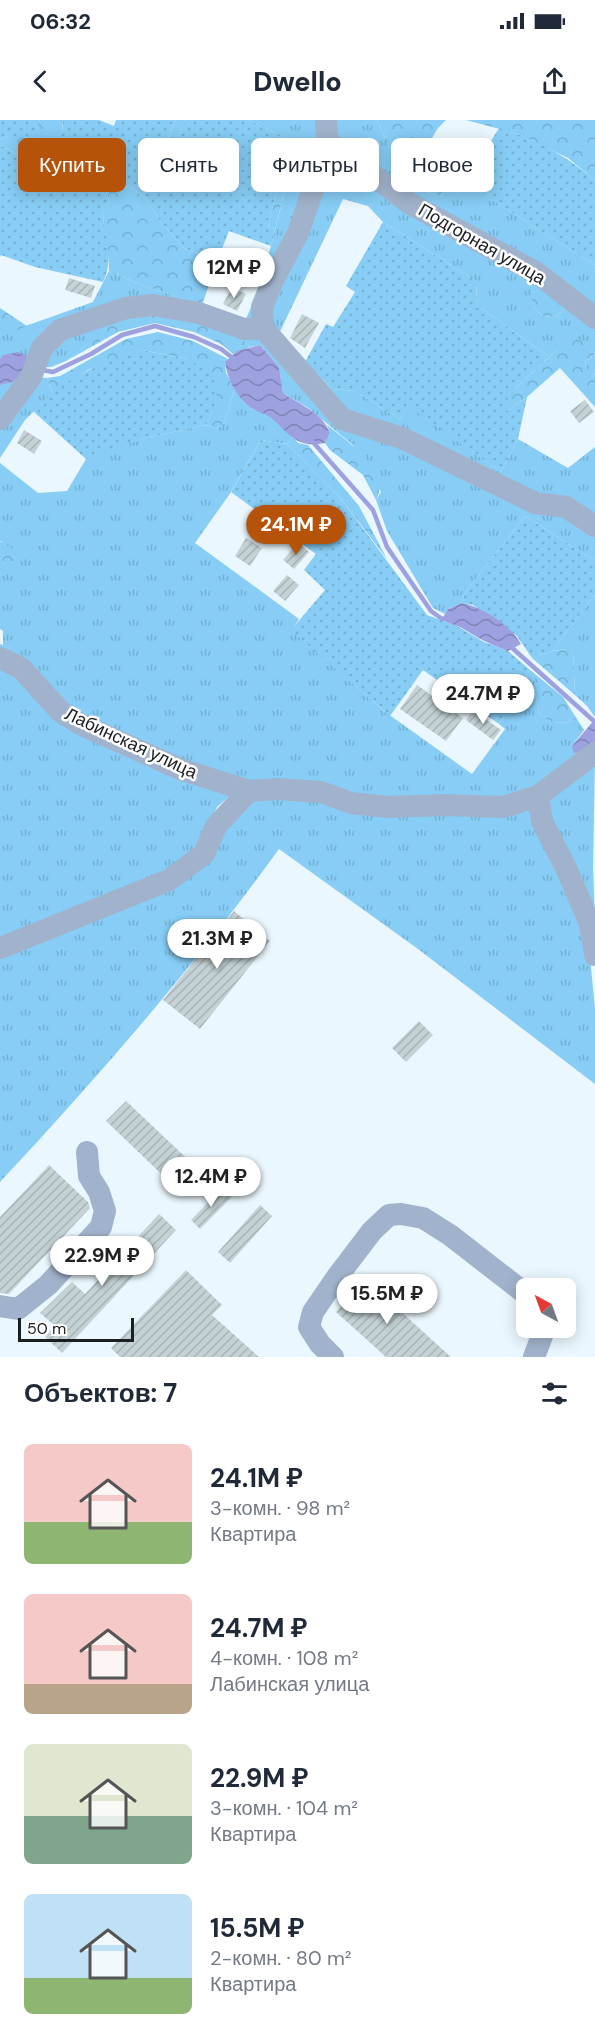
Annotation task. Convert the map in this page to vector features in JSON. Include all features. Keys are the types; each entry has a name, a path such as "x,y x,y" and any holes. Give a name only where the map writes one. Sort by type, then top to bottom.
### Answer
{"street":[{"name":"Подгорная улица","path":"326,130 409,203 537,273 595,318"},
{"path":"326,130 316,181 298,233 273,280 262,307 262,328 342,419 402,438 535,503 566,507 595,526"},
{"path":"0,419 31,377 42,348 60,330 126,308 153,305 199,313 244,329 262,328"},
{"name":"Лабинская улица","path":"0,658 21,668 60,711 80,724 180,769 249,792 277,789 321,792 351,803 388,807 443,805 502,807 538,796"},
{"path":"594,941 590,924 566,868 542,821 538,796 595,753"},
{"path":"0,948 169,880 204,854 216,826 249,792"},
{"path":"0,1306 18,1309 26,1303 48,1285 101,1227 105,1212 99,1192 89,1176 87,1152"},
{"path":"333,1357 320,1344 309,1327 313,1312 372,1231 389,1215 401,1214 423,1218 450,1235 516,1286"},
{"path":"534,1357 541,1338"}],"green space":[{"path":"0,120 40,120 28,138 8,136 0,140"},
{"path":"40,120 63,120 61,138 18,138 18,155 0,145 0,140 8,136 36,128"},
{"path":"63,120 99,120 114,126 116,120 175,120 168,138 138,138 138,192 239,192 239,138 178,138 185,120 249,120 287,138 251,138 251,192 276,192 268,227 275,229 271,246 229,231 218,259 185,249 160,221 146,198 126,187 126,138 49,138 62,130"},
{"path":"175,120 185,120 179,138 168,138"},
{"path":"249,120 324,120 323,138 287,138"},
{"path":"331,120 377,120 391,151 391,185 379,176 379,138 333,138"},
{"path":"377,120 446,120 432,138 391,138 391,151"},
{"path":"466,120 595,120 595,180 568,158 518,134"},
{"path":"499,128 526,137 573,163 595,180 595,265 479,192 494,192 493,138"},
{"path":"0,145 18,155 18,192 109,192 107,197 110,202 103,211 108,265 103,282 35,267 1,255 0,257"},
{"path":"379,184 414,211 535,276 592,321 595,325 595,354 574,335 549,357 477,305 476,281 383,222 368,206 343,199 278,336 332,389 355,391 400,419 408,405 501,472 518,439 568,468 595,447 595,522 564,502 532,499 398,434 344,417 272,336 267,316 266,303 303,230 316,192 379,192","holes":["541,289 555,298 565,309 555,317 543,316 533,307 532,292"]},
{"path":"126,187 130,187 146,198 160,221 185,249 218,259 202,305 144,286 109,271 103,210 110,202 107,197 109,192 126,192"},
{"path":"276,192 284,192 275,229 268,227"},
{"path":"285,192 302,192 259,306 341,423 563,511 595,536 595,561 525,516 464,594 462,603 448,609 445,614 433,608 387,531 376,500 381,492 353,445 307,407 283,393 279,367 260,345 250,347 238,334 158,311 106,331 66,361 51,367 29,366 0,359 0,337 3,334 93,302 109,271 144,286 246,319 262,281"},
{"path":"401,192 427,192 442,197 443,192 480,192 595,265 595,313"},
{"path":"427,192 443,192 442,197"},
{"path":"383,222 476,281 477,305 549,357 516,388 504,404 507,411 527,397 518,439 501,472 408,406 400,419 355,391 332,389 305,362 326,324 333,327 355,292 346,286"},
{"path":"541,289 555,298 565,309 555,317 543,316 533,307 531,292"},
{"path":"0,308 27,326 0,337"},
{"path":"158,311 238,334 250,347 233,354 221,344 194,332 155,323 118,332 66,361 105,331 113,318"},
{"path":"158,332 193,341 228,359 225,363 226,373 235,388 224,423 217,429 206,425 213,410 188,359 142,350 88,370 53,393 47,378 60,376 126,339"},
{"path":"574,334 595,354 585,361 587,370 595,375 595,407 560,368 507,411 503,404 516,388"},
{"path":"142,350 188,359 209,372 218,389 213,410 206,425 145,438 86,459 33,411 57,390 83,373"},
{"path":"595,354 595,375 587,371 585,361"},
{"path":"25,376 47,378 53,393 25,420 0,458 0,385"},
{"path":"235,388 244,402 254,410 267,414 293,437 287,444 261,440 229,495 195,543 299,619 292,630 384,711 472,774 505,729 499,724 530,670 535,674 535,693 540,715 558,723 577,719 584,730 572,746 584,751 531,792 498,802 357,798 234,781 81,719 0,653 0,644 3,645 3,631 0,629 0,558 10,567 2,541 0,541 0,463 38,493 67,491 86,459 105,451 145,438 206,425 217,429 224,423"},
{"path":"327,425 356,448 373,468 378,478 379,489 376,500 363,475 330,450 325,443 330,433"},
{"path":"293,437 298,443 308,445 359,506 387,559 342,500 287,444"},
{"path":"261,440 287,444 342,500 427,615 457,626 484,642 508,651 530,670 499,724 423,670 390,716 291,630 325,590 304,570 316,554 231,492"},
{"path":"525,516 595,561 595,595 552,651 532,658 517,636 473,605 462,603 464,594"},
{"path":"0,541 22,555 17,564 9,567 0,558"},
{"path":"595,595 595,717 575,695 573,652 567,649 552,651"},
{"path":"568,649 573,652 575,695 532,658 552,651"},
{"path":"0,664 37,690 234,792 217,807 194,853 167,870 0,939"},
{"path":"535,674 563,697 577,719 558,723 540,715 535,693"},
{"path":"595,761 593,867 595,920 544,805"},
{"path":"282,795 535,803 589,947 595,1009 595,1084 418,949 279,849 145,1020 0,1182 0,952 173,882 221,828 253,801"}],"water":[{"path":"260,345 279,367 283,393 316,414 327,426 330,433 325,443 307,444 294,439 270,417 255,410 238,395 225,362 237,351"},
{"path":"18,352 28,356 31,361 16,381 0,385 0,359 3,355"},
{"path":"462,603 479,608 495,618 510,630 521,644 508,651 442,619 448,609"},
{"path":"595,719 595,744 584,751 574,753 572,746"}],"building":[{"path":"69,278 95,286 91,298 65,290"},
{"path":"232,287 246,294 237,311 223,304"},
{"path":"302,314 319,323 305,348 290,338"},
{"path":"585,400 594,412 579,423 570,411"},
{"path":"24,430 42,441 34,454 17,443"},
{"path":"246,538 262,548 250,566 235,556"},
{"path":"298,543 309,552 294,569 283,560"},
{"path":"287,575 299,585 285,601 273,591"},
{"path":"417,685 463,718 446,741 400,709"},
{"path":"473,710 501,730 493,740 466,720"},
{"path":"234,911 270,941 200,1029 163,1000"},
{"path":"419,1021 433,1035 406,1062 392,1048"},
{"path":"126,1101 196,1167 176,1188 106,1121"},
{"path":"49,1165 88,1202 90,1208 9,1294 0,1293 0,1217"},
{"path":"222,1188 232,1197 200,1229 191,1220"},
{"path":"260,1205 272,1216 230,1263 218,1252"},
{"path":"159,1214 176,1230 62,1353 45,1337 55,1326 40,1313 72,1282 85,1294"},
{"path":"186,1270 222,1305 212,1315 259,1357 120,1357 111,1348"},
{"path":"365,1279 451,1357 386,1357 336,1312"}],"waterway":[{"path":"42,370 53,372 91,354 122,335 155,326 194,337 221,349 234,359"},
{"path":"312,441 373,510 387,547 431,611 442,619 447,618"},
{"path":"510,646 595,722"}]}
